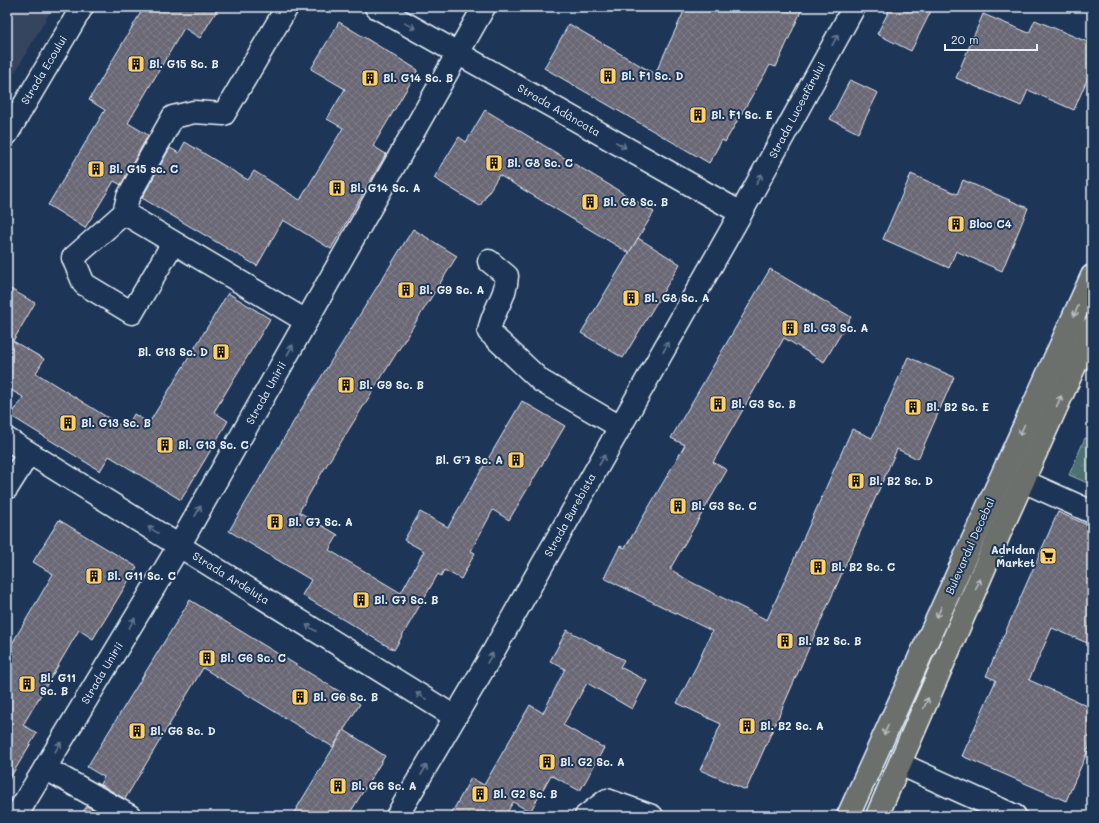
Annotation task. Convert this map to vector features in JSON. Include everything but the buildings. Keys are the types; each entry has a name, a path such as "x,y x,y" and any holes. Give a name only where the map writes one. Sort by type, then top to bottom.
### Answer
{"main road":[{"name":"Bulevardul Decebal","path":"848,816 1092,276"},
{"name":"Bulevardul Decebal","path":"878,816 1023,481 1092,328"}],"street":[{"name":"Strada Ecoului","path":"7,134 82,7"},
{"path":"173,243 132,313 84,284 73,258 124,213 128,197 173,117 194,112 224,114 287,7"},
{"name":"Strada Adâncata","path":"376,7 741,213"},
{"name":"Strada Unirii","path":"16,816 179,546 484,7"},
{"name":"Strada Luceafărului","path":"741,213 854,7"},
{"path":"124,213 306,321"},
{"name":"Strada Burebista","path":"397,816 488,661 741,213"},
{"path":"489,261 507,276 506,289 490,320 489,332 541,381 620,427"},
{"name":"Strada Ardeluța","path":"7,439 454,717"},
{"path":"7,488 29,453"},
{"path":"1023,481 1092,512"},
{"path":"900,764 1015,816"},
{"path":"45,768 130,816"},
{"path":"586,816 607,800 652,816"}],"shaded area":[{"path":"7,7 53,7 7,86"}],"green space":[{"path":"1085,438 1092,440 1092,485 1069,475"}],"place":[{"name":"Bl. G15 Sc. B","path":"136,64"},
{"name":"Bl. F1 Sc. D","path":"608,76"},
{"name":"Bl. G14 Sc. B","path":"370,78"},
{"name":"Bl. F1 Sc. E","path":"698,115"},
{"name":"Bl. G8 Sc. C","path":"494,163"},
{"name":"Bl. G15 sc. C","path":"96,169"},
{"name":"Bl. G14 Sc. A","path":"337,188"},
{"name":"Bl. G8 Sc. B","path":"590,202"},
{"name":"Bloc C4","path":"956,224"},
{"name":"Bl. G9 Sc. A","path":"406,290"},
{"name":"Bl. G8 Sc. A","path":"631,298"},
{"name":"Bl. G3 Sc. A","path":"790,328"},
{"name":"Bl. G13 Sc. D","path":"221,352"},
{"name":"Bl. G9 Sc. B","path":"346,385"},
{"name":"Bl. G3 Sc. B","path":"718,404"},
{"name":"Bl. B2 Sc. E","path":"913,407"},
{"name":"Bl. G13 Sc. B","path":"68,423"},
{"name":"Bl. G13 Sc. C","path":"165,445"},
{"name":"Bl. G'7 Sc. A","path":"516,460"},
{"name":"Bl. B2 Sc. D","path":"856,481"},
{"name":"Bl. G3 Sc. C","path":"678,506"},
{"name":"Bl. G7 Sc. A","path":"275,522"},
{"name":"Adridan Market","path":"1048,556"},
{"name":"Bl. B2 Sc. C","path":"818,567"},
{"name":"Bl. G11 Sc. C","path":"94,576"},
{"name":"Bl. G7 Sc. B","path":"361,600"},
{"name":"Bl. B2 Sc. B","path":"785,641"},
{"name":"Bl. G6 Sc. C","path":"207,658"},
{"name":"Bl. G11 Sc. B","path":"27,684"},
{"name":"Bl. G6 Sc. B","path":"300,697"},
{"name":"Bl. B2 Sc. A","path":"747,726"},
{"name":"Bl. G6 Sc. D","path":"137,731"},
{"name":"Bl. G2 Sc. A","path":"547,762"},
{"name":"Bl. G6 Sc. A","path":"338,786"},
{"name":"Bl. G2 Sc. B","path":"480,794"}]}
